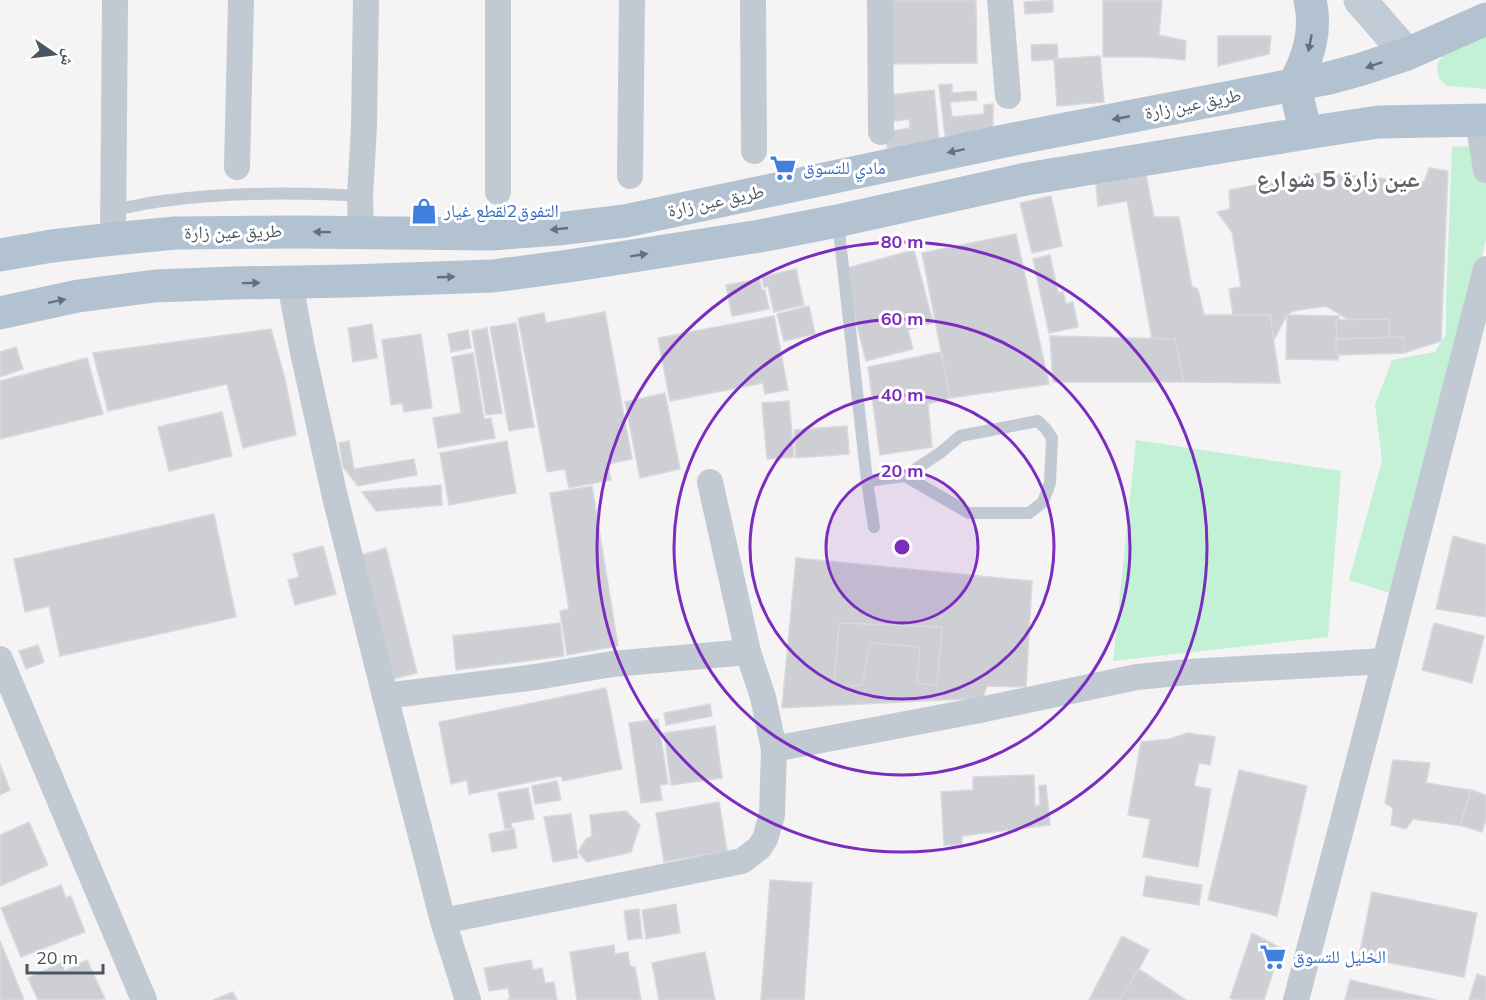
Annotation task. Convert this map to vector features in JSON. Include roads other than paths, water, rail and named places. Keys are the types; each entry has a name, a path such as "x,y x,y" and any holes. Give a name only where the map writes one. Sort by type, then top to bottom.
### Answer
{"main road":[{"path":"1306,133 1294,84 1304,67 1310,48 1312,9 1310,0"},
{"name":"طريق عين زارة","path":"0,255 52,246 113,224 185,233 492,234 625,221 1002,141 1329,78 1407,54 1486,19"},
{"path":"0,313 78,296 155,286 493,276 760,236 1026,179 1306,133 1378,122 1482,120"}],"street":[{"path":"113,224 114,0"},
{"path":"237,167 241,0"},
{"path":"361,232 366,0"},
{"path":"498,0 498,192"},
{"path":"630,176 632,0"},
{"path":"753,0 754,151"},
{"path":"880,0 881,132"},
{"path":"1000,0 1008,96"},
{"path":"1360,0 1407,54"},
{"path":"1482,120 1486,170"},
{"path":"1296,1000 1486,269"},
{"path":"290,282 302,348 335,496 443,921 468,1000"},
{"path":"443,921 742,861 759,848 765,839 772,815 774,749 764,697 748,652 710,482"},
{"path":"385,696 536,677 612,664 748,652"},
{"path":"0,659 144,1000"},
{"path":"774,749 980,710 1137,676 1385,661"}],"lane":[{"path":"113,224 162,201 261,193 360,196"},
{"path":"837,220 874,527"},
{"path":"867,481 905,476 940,453 960,436 1038,421 1052,438 1050,483 1043,502 1029,513 969,513 905,476"}],"place":[{"name":"مادي للتسوق","path":"783,168"},
{"name":"التفوق2لقطع غيار","path":"424,211"},
{"name":"الخليل للتسوق","path":"1273,957"}],"district":[{"name":"عين زارة 5 شوارع","path":"1338,179"}]}
